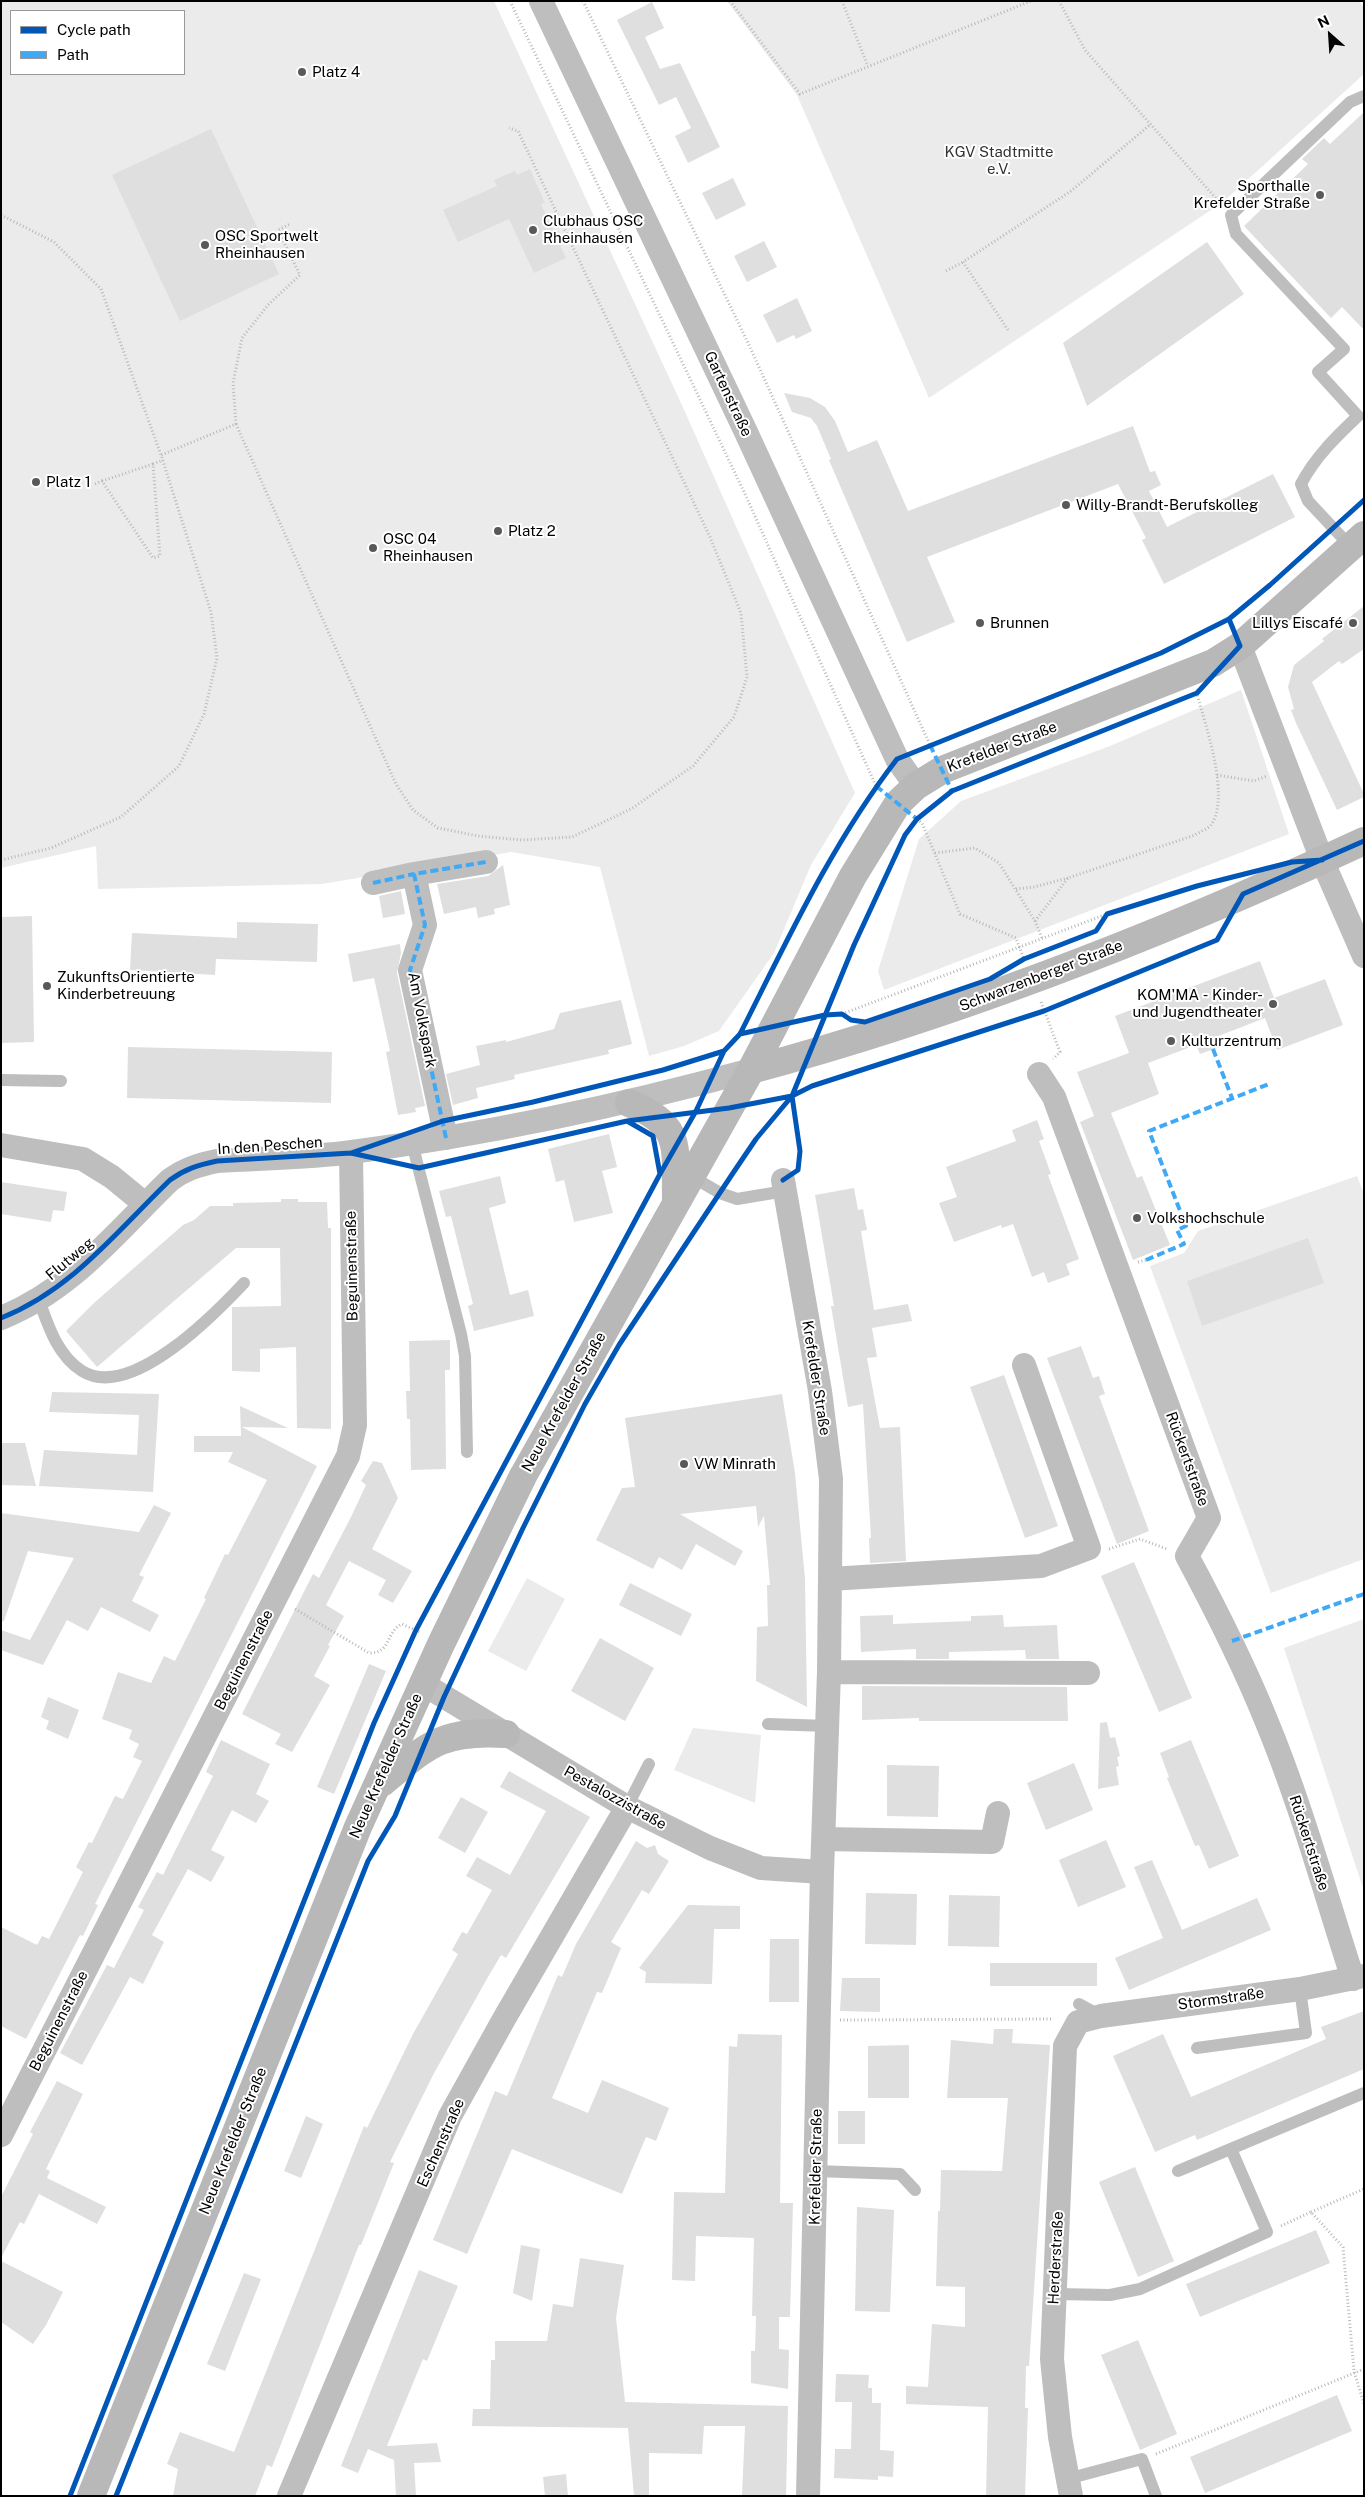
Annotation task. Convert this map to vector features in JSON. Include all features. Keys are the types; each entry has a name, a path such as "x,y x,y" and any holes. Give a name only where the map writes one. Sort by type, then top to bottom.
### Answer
{"main road":[{"name":"Krefelder Straße","path":"752,1070 852,876 898,803 916,786 942,770 1191,672 1240,646 1357,541"},
{"name":"Schwarzenberger Straße","path":"752,1070 897,1028 1026,965 1164,928 1364,841"},
{"name":"Neue Krefelder Straße","path":"91,2496 344,1860 441,1644 523,1476 676,1200 752,1070"},
{"path":"629,1103 657,1116 672,1135 675,1149 676,1200"},
{"path":"375,1789 422,1749 448,1737 476,1732 506,1734"}],"street":[{"name":"Gartenstraße","path":"541,1 745,430 897,759 916,786"},
{"path":"1240,646 1322,860 1364,956"},
{"path":"373,883 486,862"},
{"name":"Am Volkspark","path":"414,874 425,925 410,970 446,1138"},
{"name":"In den Peschen","path":"145,1204 170,1180 183,1171 197,1165 217,1161 351,1153 446,1138 629,1103 752,1070"},
{"name":"Rückertstraße","path":"1039,1074 1054,1097 1209,1518 1187,1556 1232,1641 1267,1721 1358,1978"},
{"path":"1,1145 83,1159 112,1177 145,1204"},
{"name":"Beguinenstraße","path":"1,2135 348,1456 354,1432 351,1153"},
{"name":"Krefelder Straße","path":"784,1186 820,1391 831,1479 828,1726 822,1872 808,2496"},
{"name":"Flutweg","path":"1,1318 39,1300 60,1286 87,1264 145,1204"},
{"path":"830,1578 1041,1566 1089,1548 1024,1365"},
{"path":"829,1672 1088,1673"},
{"name":"Pestalozzistraße","path":"423,1684 627,1807 710,1848 761,1868 822,1872"},
{"name":"Eschenstraße","path":"289,2496 450,2116 627,1807"},
{"path":"824,1839 992,1842 998,1813"},
{"name":"Stormstraße","path":"1078,2013 1101,2016 1300,1989 1358,1978"},
{"name":"Herderstraße","path":"1069,2487 1060,2437 1052,2360 1065,2046 1078,2013"}],"lane":[{"path":"1357,541 1308,501 1301,484 1308,470 1330,443 1358,416 1318,372 1344,349 1236,234 1231,215 1350,102 1364,96"},
{"path":"1,1080 61,1081"},
{"path":"412,1143 465,1356 467,1452"},
{"path":"691,1176 720,1193 738,1199 784,1186"},
{"path":"39,1300 53,1337 64,1354 81,1370 97,1377 113,1377 141,1368 175,1347 216,1313 244,1283"},
{"path":"768,1724 828,1726"},
{"path":"627,1807 649,1764"},
{"path":"1197,2048 1306,2033 1300,1989"},
{"path":"1178,2171 1364,2093"},
{"path":"1054,2294 1110,2295 1140,2289 1266,2232 1231,2149"},
{"path":"816,2171 900,2174 915,2190"},
{"path":"1069,2487 1142,2459 1156,2496"}],"path":[{"path":"510,1 745,494 876,786"},
{"path":"583,1 750,345 930,746"},
{"path":"730,1 800,94 1031,1"},
{"path":"842,1 868,66"},
{"path":"1059,1 1085,50 1231,215"},
{"path":"946,271 963,262 1072,191 1151,124"},
{"path":"290,224 278,230 300,275 268,305 242,338 233,383 236,424 396,784 413,810 438,828 478,836 522,840 572,837 631,809 693,766 734,717 747,676 741,613 710,537 518,131 508,128"},
{"path":"1,215 54,242 101,289 163,460 211,612 217,658 204,714 179,766 121,816 51,848 1,860"},
{"path":"963,262 1008,330"},
{"path":"161,456 236,424"},
{"path":"95,484 163,460"},
{"path":"102,481 153,558 160,556 153,464"},
{"path":"1016,889 1034,888 1068,878 1194,835 1211,825 1218,803 1216,764 1191,672"},
{"path":"1217,775 1254,781 1288,770"},
{"path":"917,819 922,823 960,914 1016,938 1060,1052 1039,1074"},
{"path":"935,853 976,848 999,863 1035,921 1042,938"},
{"path":"1035,921 1068,878"},
{"path":"842,1014 1107,914"},
{"path":"1100,925 1107,914"},
{"path":"842,1014 852,1020"},
{"path":"1089,1548 1110,1549 1140,1539 1187,1556"},
{"path":"275,1598 369,1653 378,1653 384,1648 396,1627 402,1624 441,1644"},
{"path":"820,2010 821,2019 838,2020 1054,2019 1078,2013"},
{"path":"1266,2232 1364,2189"},
{"path":"1312,2212 1343,2247 1354,2372 1364,2404"},
{"path":"1142,2459 1364,2368"}],"green space":[{"name":"OSC 04 Rheinhausen","path":"1,1 494,1 681,403 855,793 811,865 774,953 719,1031 684,1046 649,1056 600,867 511,852 322,884 98,889 96,846 1,868"},
{"name":"KGV Stadtmitte e.V.","path":"727,1 1359,1 1364,7 1364,74 1223,202 929,398 797,95"},
{"path":"1241,690 1289,834 884,990 878,971 919,839 961,801 1110,746"},
{"path":"1357,1176 1364,1194 1364,1559 1271,1593 1150,1266 1184,1253 1198,1231"},
{"path":"527,1578 565,1599 526,1671 488,1651"},
{"path":"1364,1619 1364,1891 1284,1648"},
{"path":"693,1728 761,1735 755,1803 674,1770"}],"building":[{"path":"652,2 664,28 645,37 660,69 680,63 720,147 688,163 675,136 691,128 676,97 659,105 617,20"},
{"name":"Sporthalle Krefelder Straße","path":"1364,112 1364,330 1342,307 1331,318 1244,226 1308,164 1302,159 1324,138 1330,144"},
{"name":"OSC Sportwelt Rheinhausen","path":"211,129 279,274 180,321 112,175"},
{"name":"Clubhaus OSC Rheinhausen","path":"530,169 545,203 541,204 566,258 534,273 509,219 458,242 443,210 497,186 494,180 515,171 517,175"},
{"path":"733,178 746,205 716,220 702,193"},
{"path":"764,241 777,267 747,282 734,256"},
{"path":"1207,242 1244,294 1087,406 1063,343"},
{"path":"797,298 812,331 796,339 794,335 777,343 763,315"},
{"path":"784,393 810,398 825,407 835,421 848,452 877,440 908,511 1133,426 1150,472 1155,471 1161,485 1149,491 1167,527 1273,474 1295,517 1164,584 1142,540 1146,538 1118,484 927,557 955,622 907,642 829,460 831,459 817,426 811,418 792,412"},
{"path":"1364,606 1364,649 1342,664 1339,661 1312,682 1364,794 1364,797 1337,810 1296,723 1291,710 1294,709 1288,687 1294,665 1324,641 1322,639"},
{"path":"503,865 510,905 494,909 495,914 478,918 476,907 444,914 437,884 488,876"},
{"path":"401,891 405,914 383,918 379,896"},
{"path":"32,916 34,1042 1,1043 1,917"},
{"path":"237,922 318,924 317,962 216,959 215,975 130,970 132,933 237,938"},
{"path":"400,944 401,953 397,973 425,1106 415,1108 416,1112 398,1115 386,1052 390,1051 374,978 353,982 348,954"},
{"name":"Kulturzentrum","path":"1260,961 1274,998 1325,979 1343,1025 1277,1050 1265,1018 1216,1037 1220,1047 1200,1054 1196,1045 1148,1063 1159,1094 1111,1113 1137,1178 1142,1176 1170,1245 1133,1260 1080,1122 1094,1116 1077,1072 1129,1053 1115,1016"},
{"path":"621,1000 632,1044 608,1050 609,1054 514,1075 515,1079 476,1088 478,1098 453,1105 446,1074 480,1065 476,1046 506,1040 506,1042 554,1029 560,1013"},
{"path":"128,1047 332,1052 331,1103 127,1098"},
{"path":"1037,1120 1044,1139 1039,1141 1051,1174 1048,1175 1079,1259 1066,1264 1070,1275 1048,1283 1044,1272 1032,1277 1013,1224 1002,1228 1001,1225 954,1242 939,1203 957,1197 946,1167 1016,1141 1012,1130"},
{"path":"609,1134 617,1167 602,1171 613,1213 574,1222 564,1180 556,1182 548,1149"},
{"path":"500,1176 506,1203 489,1208 510,1295 528,1290 534,1316 474,1331 468,1306 473,1304 451,1216 446,1217 439,1191"},
{"path":"1,1182 67,1192 64,1211 53,1210 51,1222 1,1214"},
{"path":"854,1188 858,1210 863,1209 867,1230 861,1231 874,1310 908,1304 912,1321 872,1328 877,1357 867,1358 880,1428 900,1427 906,1561 870,1563 869,1538 871,1538 863,1404 848,1407 831,1306 834,1306 815,1195"},
{"path":"281,1199 298,1199 298,1202 327,1202 328,1228 331,1228 331,1429 297,1428 296,1347 260,1349 260,1372 232,1371 232,1307 281,1306 280,1248 236,1248 97,1367 66,1331 94,1303 183,1225 194,1220 210,1206 233,1206 233,1203 281,1202"},
{"path":"1308,1238 1324,1283 1202,1326 1187,1281"},
{"path":"450,1340 450,1370 445,1370 446,1469 411,1470 410,1419 407,1419 406,1391 410,1391 409,1341"},
{"path":"1081,1346 1093,1378 1099,1376 1105,1394 1099,1396 1149,1531 1117,1544 1047,1358"},
{"path":"1004,1375 1058,1526 1025,1538 970,1387"},
{"path":"52,1392 159,1394 153,1492 39,1486 44,1450 137,1455 139,1415 49,1412"},
{"path":"782,1394 795,1473 805,1579 807,1707 756,1681 757,1627 768,1626 767,1585 770,1585 764,1516 758,1527 756,1506 680,1514 743,1551 735,1566 696,1544 682,1570 659,1557 653,1569 596,1540 622,1488 635,1487 625,1418"},
{"path":"240,1406 288,1428 242,1427 317,1466 95,1904 98,1905 83,1936 80,1935 26,2039 1,2026 1,1927 37,1945 42,1936 49,1939 83,1872 76,1867 89,1842 92,1843 115,1796 123,1799 142,1761 133,1757 139,1744 129,1739 132,1730 102,1719 118,1672 151,1683 164,1656 175,1661 206,1599 204,1598 225,1554 228,1555 267,1480 228,1462 233,1452 194,1452 194,1436 241,1436"},
{"path":"1,1443 25,1443 36,1486 1,1485"},
{"path":"373,1461 382,1463 398,1498 372,1549 412,1571 393,1603 378,1595 386,1580 349,1561 326,1605 344,1616 314,1676 330,1685 292,1752 275,1744 281,1734 242,1714 313,1574 319,1578 351,1517 366,1485 361,1481"},
{"path":"154,1505 171,1513 139,1575 144,1577 132,1601 159,1615 150,1632 101,1607 88,1631 67,1620 43,1665 1,1650 1,1630 30,1640 74,1558 28,1551 4,1621 1,1621 1,1513 139,1532"},
{"path":"1134,1562 1192,1698 1159,1712 1101,1576"},
{"path":"630,1583 692,1614 681,1636 619,1605"},
{"path":"893,1615 893,1624 971,1621 971,1616 1003,1615 1004,1627 1057,1625 1059,1659 1026,1659 1025,1650 949,1652 949,1659 916,1659 916,1649 861,1652 860,1616"},
{"path":"600,1638 654,1668 625,1721 571,1691"},
{"path":"369,1664 386,1671 334,1794 317,1787"},
{"path":"862,1686 1067,1687 1068,1721 919,1721 919,1718 862,1720"},
{"path":"48,1697 79,1710 68,1739 46,1729 49,1721 41,1717"},
{"path":"1107,1722 1110,1738 1115,1737 1120,1756 1117,1757 1119,1766 1116,1767 1119,1785 1098,1789 1100,1723"},
{"path":"221,1740 270,1764 256,1794 269,1801 256,1823 232,1810 211,1850 225,1857 211,1882 188,1869 152,1935 164,1942 143,1984 130,1977 82,2065 60,2053 107,1965 114,1968 144,1910 138,1907 157,1872 163,1875 213,1776 206,1772"},
{"path":"1191,1740 1239,1856 1209,1869 1199,1845 1195,1846 1167,1778 1169,1777 1160,1753"},
{"path":"1074,1763 1093,1810 1046,1830 1027,1783"},
{"path":"887,1765 939,1766 938,1817 887,1816"},
{"path":"509,1771 590,1817 506,1958 501,1955 488,1977 433,2075 390,2162 394,2163 361,2245 359,2245 272,2467 267,2465 255,2496 173,2496 178,2469 167,2464 180,2432 234,2452 364,2126 367,2128 413,2034 458,1954 452,1950 462,1932 467,1934 492,1890 466,1876 477,1857 510,1875 546,1811 500,1787"},
{"path":"461,1797 488,1812 465,1853 438,1838"},
{"path":"1106,1840 1126,1887 1078,1907 1059,1860"},
{"path":"636,1841 647,1848 655,1845 658,1854 669,1861 649,1894 642,1890 611,1942 621,1948 602,1993 597,1992 552,2098 588,2113 602,2080 636,2094 669,2108 656,2141 646,2137 622,2194 512,2149 467,2254 433,2240 495,2091 507,2096 558,1975 562,1977 576,1944"},
{"path":"1152,1860 1182,1930 1257,1898 1271,1930 1129,1990 1115,1958 1163,1938 1134,1867"},
{"path":"866,1893 917,1894 916,1945 865,1944"},
{"path":"949,1895 1000,1896 999,1947 948,1946"},
{"path":"688,1905 740,1906 740,1929 714,1929 712,1984 645,1983 646,1972 639,1968"},
{"path":"770,1939 799,1939 799,2002 769,2002"},
{"path":"990,1963 1097,1963 1097,1986 990,1986"},
{"path":"842,1978 880,1978 880,2012 840,2011"},
{"path":"1364,2011 1364,2069 1197,2140 1195,2135 1155,2152 1113,2056 1163,2034 1191,2097 1326,2039 1321,2027"},
{"path":"994,2029 1013,2029 1012,2043 1050,2045 1029,2366 1026,2366 1025,2408 1028,2408 1025,2496 986,2496 988,2407 906,2404 906,2386 928,2387 932,2324 965,2327 965,2287 936,2286 941,2170 1002,2171 1008,2098 947,2098 951,2040 993,2044"},
{"path":"738,2034 782,2035 780,2203 793,2203 790,2317 779,2317 779,2349 789,2350 788,2389 751,2383 751,2351 755,2351 756,2316 752,2316 754,2238 696,2236 695,2281 672,2280 674,2192 725,2193 729,2046 737,2047"},
{"path":"909,2045 909,2098 868,2098 868,2046"},
{"path":"57,2081 83,2094 46,2169 50,2171 47,2178 106,2207 97,2224 39,2194 24,2224 20,2222 1,2258 1,2197 33,2134 30,2132"},
{"path":"838,2111 865,2111 865,2144 838,2144"},
{"path":"306,2116 323,2124 301,2178 284,2171"},
{"path":"1135,2167 1174,2261 1138,2277 1099,2182"},
{"path":"857,2207 894,2210 890,2312 855,2311"},
{"path":"1316,2230 1330,2263 1200,2317 1186,2284"},
{"path":"521,2245 540,2249 532,2301 513,2293"},
{"path":"580,2258 624,2265 616,2318 625,2402 788,2406 786,2496 742,2496 745,2426 704,2426 702,2454 649,2453 649,2496 634,2496 628,2428 472,2426 473,2409 490,2409 491,2360 495,2360 495,2341 547,2341 553,2304 573,2307"},
{"path":"1,2261 63,2292 46,2325 33,2344 1,2322"},
{"path":"419,2270 458,2286 427,2361 423,2359 387,2446 437,2443 441,2462 414,2463 416,2496 396,2496 394,2460 368,2449 358,2473 341,2466"},
{"path":"244,2273 261,2279 225,2371 207,2364"},
{"path":"1138,2340 1177,2434 1140,2450 1101,2355"},
{"path":"836,2374 869,2375 868,2388 872,2388 872,2403 881,2403 880,2450 894,2451 893,2477 878,2476 878,2480 834,2478 835,2449 851,2449 852,2402 835,2402"},
{"path":"1337,2395 1352,2431 1205,2493 1190,2457"},
{"path":"566,2474 568,2496 545,2496 543,2477"}],"marked path":[{"path":"930,745 952,791"},
{"path":"876,786 917,819"},
{"path":"446,1138 410,970 425,925 414,874 486,862"},
{"path":"373,883 414,874"},
{"path":"1213,1049 1232,1098"},
{"path":"1146,1260 1184,1244 1177,1230 1186,1226 1149,1131 1269,1084"},
{"path":"1232,1641 1364,1594"}],"cycle path":[{"path":"740,1034 831,858 897,759 1161,653 1229,619 1270,585 1364,500"},
{"path":"116,2496 368,1861 395,1816 444,1697 523,1528 585,1404 619,1345 756,1139 792,1096 854,945 905,835 917,819 952,791 1197,693 1240,646 1229,619"},
{"path":"351,1153 419,1168 627,1121 729,1108 792,1096 812,1086 1044,1011 1217,940 1243,894 1364,841"},
{"path":"1,1318 50,1292 72,1275 112,1239 170,1180 186,1170 217,1161 351,1153 443,1121 533,1102 663,1070 724,1051 740,1034 825,1015 842,1014 851,1020 865,1022 990,979 1024,959 1096,931 1107,914 1197,886 1292,862 1322,860"},
{"path":"660,1174 696,1111 724,1051"},
{"path":"783,1180 798,1170 800,1151 792,1096"},
{"path":"70,2496 374,1723 416,1630 660,1174 653,1136 627,1121"}],"place":[{"name":"Platz 4","path":"302,72"},
{"name":"Sporthalle Krefelder Straße","path":"1320,195"},
{"name":"Clubhaus OSC Rheinhausen","path":"533,230"},
{"name":"OSC Sportwelt Rheinhausen","path":"205,245"},
{"name":"Platz 1","path":"36,482"},
{"name":"Willy-Brandt-Berufskolleg","path":"1066,505"},
{"name":"Platz 2","path":"498,531"},
{"name":"OSC 04 Rheinhausen","path":"373,548"},
{"name":"Brunnen","path":"980,623"},
{"name":"Lillys Eiscafé","path":"1353,623"},
{"name":"ZukunftsOrientierte Kinderbetreuung","path":"47,986"},
{"name":"KOM'MA - Kinder- und Jugendtheater","path":"1273,1004"},
{"name":"Kulturzentrum","path":"1171,1041"},
{"name":"Volkshochschule","path":"1137,1218"},
{"name":"VW Minrath","path":"684,1464"}]}
